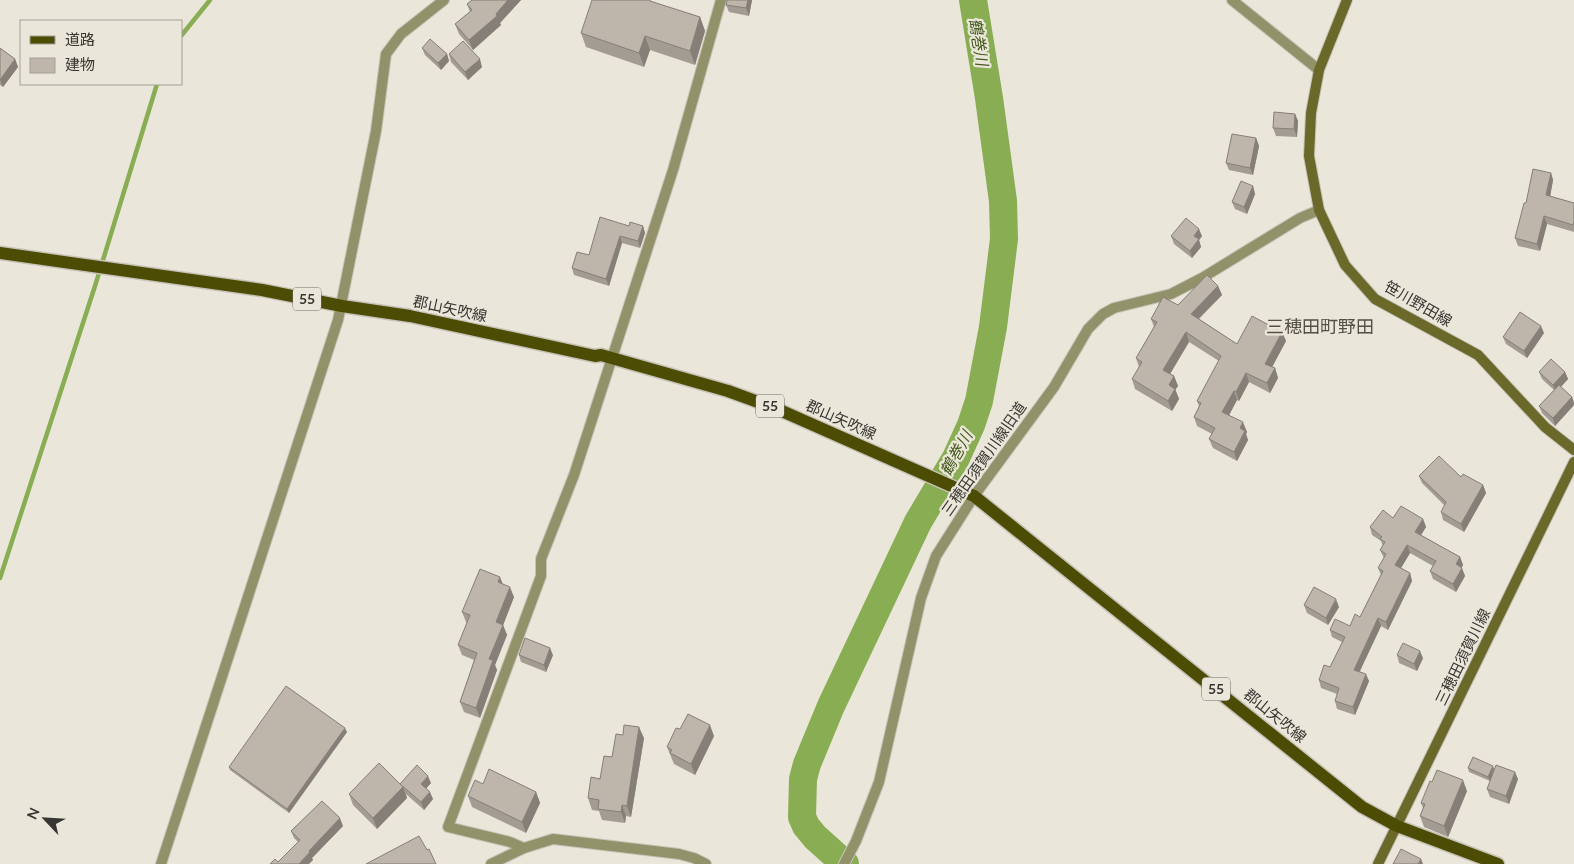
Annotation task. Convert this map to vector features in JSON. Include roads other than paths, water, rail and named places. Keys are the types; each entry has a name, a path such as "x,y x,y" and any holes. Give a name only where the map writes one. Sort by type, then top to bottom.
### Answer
{"main road":[{"name":"郡山矢吹線","path":"0,253 262,290 342,306 410,316 612,358 728,390 775,408 974,496 1362,807 1397,826 1498,864"}],"street":[{"path":"161,864 342,306 376,130 386,54 401,34 444,0"},
{"path":"524,848 510,842 448,827 540,576 541,559 574,475 673,170 721,0"},
{"path":"1232,0 1319,70"},
{"name":"笹川野田線","path":"1347,0 1319,70 1311,113 1309,156 1319,210 1345,265 1375,299 1478,355 1545,427 1574,450"},
{"name":"三穂田須賀川線旧道","path":"844,864 856,841 880,782 921,598 936,556 974,496 1054,387 1088,329 1103,314 1114,308 1171,294 1202,278 1300,218 1319,210"},
{"name":"三穂田須賀川線","path":"1378,864 1574,462"},
{"path":"491,864 537,842 552,839 679,854 706,864"}],"waterway":[{"path":"182,35 210,0"},
{"name":"鶴巻川","path":"845,864 815,837 806,826 802,817 803,779 807,764 831,706 918,522 956,458 971,425 979,401 993,327 1004,239 1003,201 973,0"},
{"path":"0,578 95,286 157,85"}],"district":[{"name":"三穂田町野田","path":"1320,327"}]}
